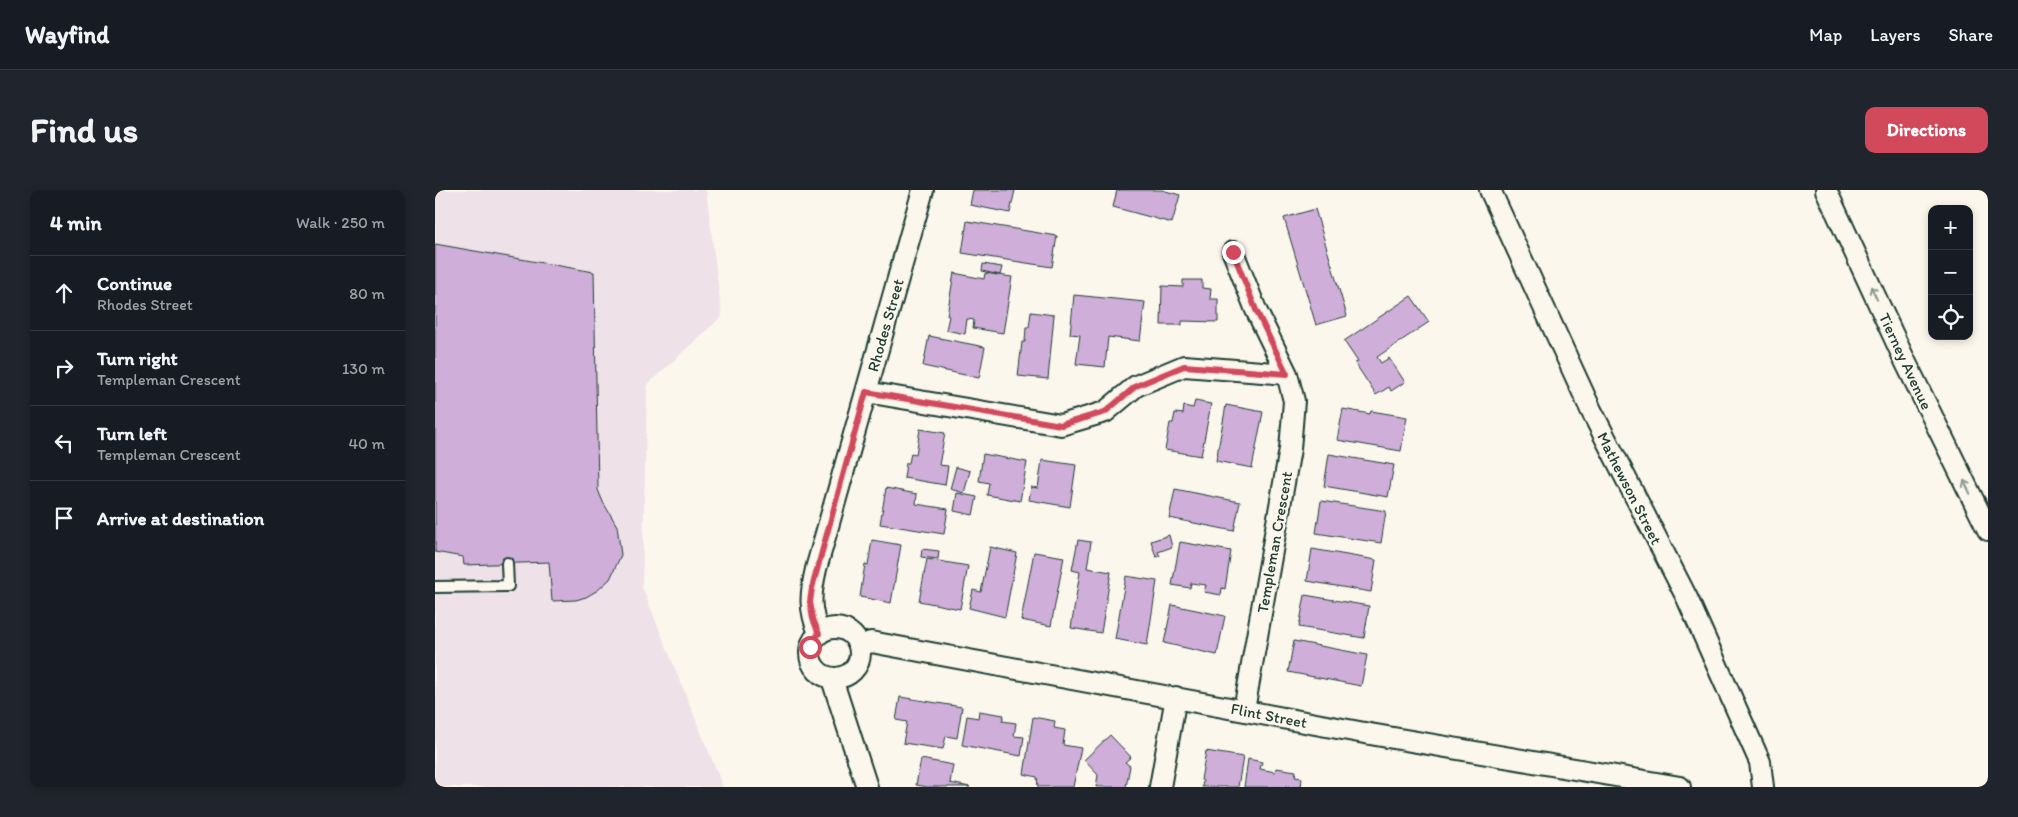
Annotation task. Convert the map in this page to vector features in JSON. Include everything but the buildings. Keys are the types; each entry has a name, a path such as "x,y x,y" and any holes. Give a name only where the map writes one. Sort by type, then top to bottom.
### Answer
{"street":[{"name":"Rhodes Street","path":"819,634 813,619 810,602 812,588 923,190"},
{"name":"Mathewson Street","path":"1490,190 1591,410 1687,598 1760,762 1763,787"},
{"name":"Tierney Avenue","path":"1826,190 1906,363 1988,530"},
{"name":"Templeman Crescent","path":"1233,252 1256,310 1287,374 1294,402 1290,448 1244,710"},
{"path":"866,392 1061,425 1105,412 1136,386 1184,366 1287,374"},
{"path":"839,628 852,634 861,654 855,669 848,675 832,679 817,671 810,656 813,640 819,634 825,630 839,628"},
{"name":"Flint Street","path":"859,646 871,642 1643,784 1680,787"},
{"path":"832,679 867,787"},
{"path":"1160,787 1176,697"}],"lane":[{"path":"435,587 508,586 507,563"}],"shaded area":[{"path":"435,190 706,190 722,316 647,385 642,587 723,787 435,787"}],"route":[{"path":"810,647 813,640 819,634 813,619 810,602 816,569 866,392 1061,425 1105,412 1136,386 1184,366 1287,374 1256,310 1233,252"}]}
